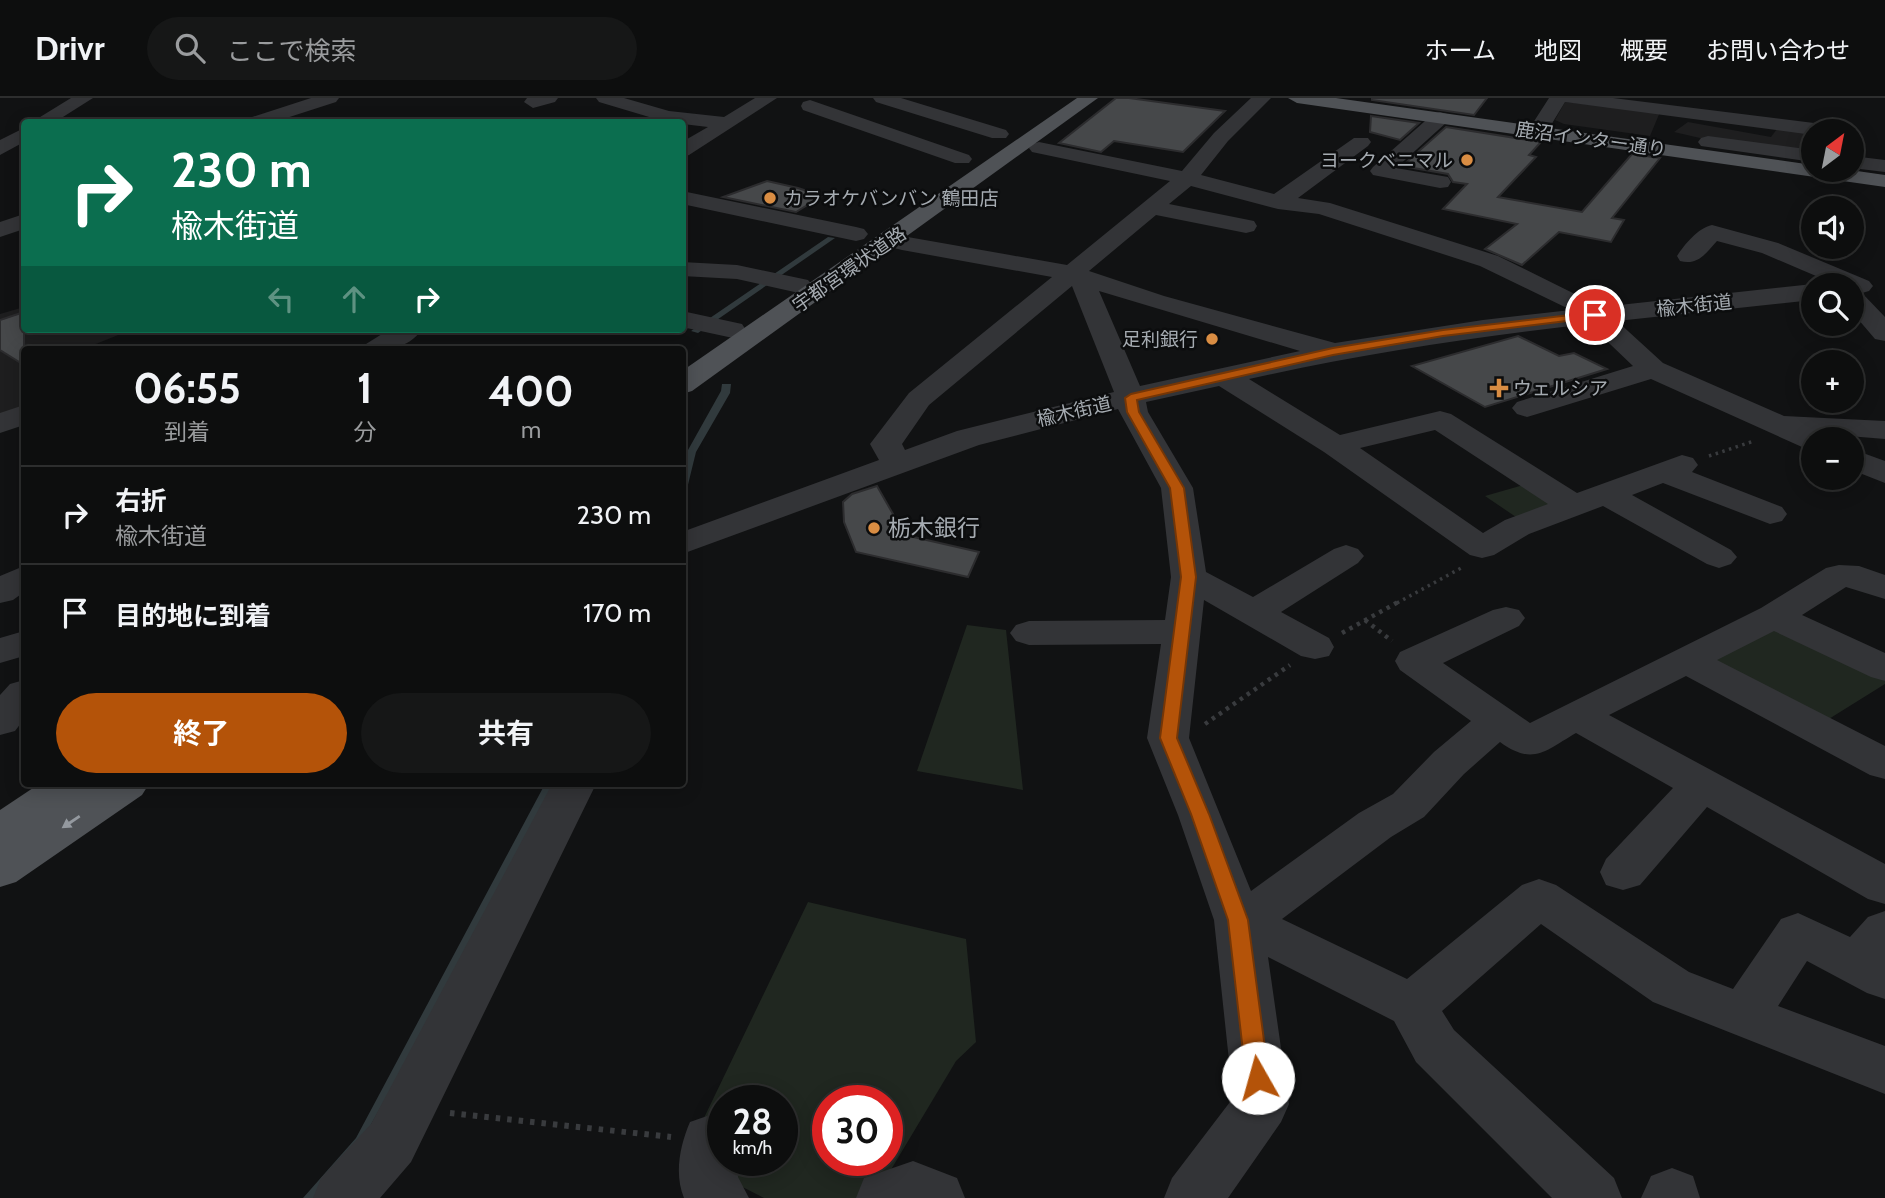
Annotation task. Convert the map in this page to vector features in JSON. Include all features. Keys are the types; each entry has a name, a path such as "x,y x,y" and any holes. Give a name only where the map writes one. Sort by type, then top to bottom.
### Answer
{"main road":[{"path":"838,268 902,243 1069,98"},
{"path":"1033,130 1089,98"},
{"path":"940,174 999,134 1033,130 1107,98"},
{"name":"鹿沼インター通り","path":"1297,98 1801,164"},
{"name":"鹿沼インター通り","path":"1344,98 1801,162"},
{"name":"宇都宮環状道路","path":"686,382 838,268 1033,130"},
{"path":"838,268 862,229"},
{"name":"宇都宮環状道路","path":"686,358 707,324 782,282 838,268"},
{"path":"0,832 67,787"},
{"path":"0,869 123,787"}],"street":[{"path":"45,119 58,104 84,98"},
{"path":"265,119 330,98"},
{"path":"605,98 657,119"},
{"path":"882,98 999,134"},
{"path":"897,463 886,444 919,399 1076,275 1187,178 1222,137 1262,98"},
{"path":"1541,126 1558,98"},
{"path":"1569,98 1801,127"},
{"path":"662,119 711,102"},
{"path":"811,105 962,159"},
{"path":"686,120 731,119 771,107"},
{"path":"1822,113 1825,119"},
{"path":"1440,118 1380,171 1440,182"},
{"path":"686,148 731,119"},
{"path":"1033,130 1187,178 1278,202 1322,208 1489,261 1587,308 1653,369 1801,435"},
{"path":"1661,131 1713,143 1801,154"},
{"path":"0,149 21,136"},
{"path":"1278,202 1361,142"},
{"path":"1864,172 1885,166"},
{"path":"1864,173 1885,192"},
{"path":"686,198 862,229"},
{"path":"1152,207 1246,226"},
{"path":"1689,256 1712,232 1770,248 1820,273"},
{"path":"902,243 1076,275 1333,352"},
{"path":"686,269 737,272 782,282"},
{"path":"1076,275 1131,398 1133,412 1177,488 1189,577 1168,738 1200,814 1238,920 1261,1104 1193,1198"},
{"path":"1864,288 1885,283"},
{"name":"楡木街道","path":"687,551 897,463 968,438 1131,398 1333,352 1456,331 1801,293"},
{"path":"1864,304 1885,333"},
{"path":"382,346 404,333"},
{"path":"1527,408 1653,369"},
{"path":"1225,377 1335,445 1482,548 1517,527 1673,469 1770,513"},
{"path":"0,424 21,415"},
{"path":"1335,445 1440,420 1574,506"},
{"path":"1784,427 1826,425 1885,430"},
{"path":"1864,463 1885,473"},
{"path":"1606,494 1718,556"},
{"path":"1254,613 1344,554"},
{"path":"0,570 21,571"},
{"path":"1506,618 1414,661 1530,742 1576,715 1774,615 1839,576 1859,577 1885,588"},
{"path":"1189,577 1315,647"},
{"path":"0,592 21,579"},
{"path":"1774,615 1885,668"},
{"path":"1029,633 1182,632"},
{"path":"0,645 21,643"},
{"path":"0,651 21,644"},
{"path":"1686,660 1885,764"},
{"path":"0,721 21,696"},
{"path":"1576,715 1885,886"},
{"path":"1238,920 1264,907 1375,825 1394,818 1417,801 1448,764 1499,720"},
{"path":"1623,872 1703,783"},
{"path":"342,1198 391,1143 572,787"},
{"path":"1412,1006 1539,898 1671,987 1885,1070"},
{"path":"1238,920 1412,1006 1435,1046 1593,1198"},
{"path":"1744,1015 1797,933 1876,957"},
{"path":"709,1176 711,1194 720,1198"},
{"path":"886,1198 913,1189 936,1198"}],"path":[{"path":"1673,469 1784,427"},
{"path":"1172,747 1315,647 1475,561 1481,555 1482,548"},
{"path":"408,1108 707,1141"}],"shaded area":[{"path":"1565,102 1660,112 1650,136 1564,124 1555,120"},
{"path":"1688,122 1771,137 1777,129 1801,132 1801,153 1713,141 1674,132"},
{"path":"828,237 835,238 698,333 691,331"},
{"path":"21,308 21,333 123,333 91,346 21,346 21,409 0,418 0,314"},
{"path":"722,384 731,384 730,393 696,452 686,493 688,450 721,391"},
{"path":"1530,483 1554,504 1516,517 1485,496"},
{"path":"967,625 1006,630 1023,790 917,771"},
{"path":"1768,625 1885,681 1885,684 1824,722 1708,659"},
{"path":"543,787 559,787 330,1198 303,1198 356,1138"},
{"path":"808,902 966,939 976,1042 956,1061 903,1150 903,1085 812,1085 812,1176 887,1176 874,1198 764,1198 727,1179 727,1176 798,1176 798,1085 720,1085"}],"building":[{"path":"1116,98 1225,111 1183,152 1114,141 1101,152 1059,143"},
{"path":"1372,98 1487,98 1474,115"},
{"path":"1371,116 1419,123 1400,140 1370,132"},
{"path":"1446,127 1541,142 1529,155 1536,157 1498,197 1582,212 1632,154 1660,158 1612,218 1624,220 1611,242 1559,232 1522,265 1485,249 1517,224 1443,209 1467,184 1453,182 1448,174 1402,166"},
{"name":"カラオケバンバン 鶴田店","path":"767,181 822,196 796,212 723,197"},
{"path":"21,313 24,346 21,346 21,363 0,350 0,320"},
{"name":"ウェルシア","path":"1518,336 1559,356 1574,353 1607,369 1485,407 1412,366"},
{"name":"栃木銀行","path":"877,486 905,535 979,552 968,577 856,552 844,522 843,502 852,494"}],"place":[{"name":"ヨークベニマル","path":"1467,160"},
{"name":"カラオケバンバン 鶴田店","path":"770,198"},
{"name":"足利銀行","path":"1212,339"},
{"name":"ウェルシア","path":"1499,388"},
{"name":"栃木銀行","path":"874,528"}],"route":[{"path":"1258,1078 1238,920 1200,814 1168,738 1189,577 1177,488 1133,412 1131,398 1333,352 1483,327 1595,315"}]}
